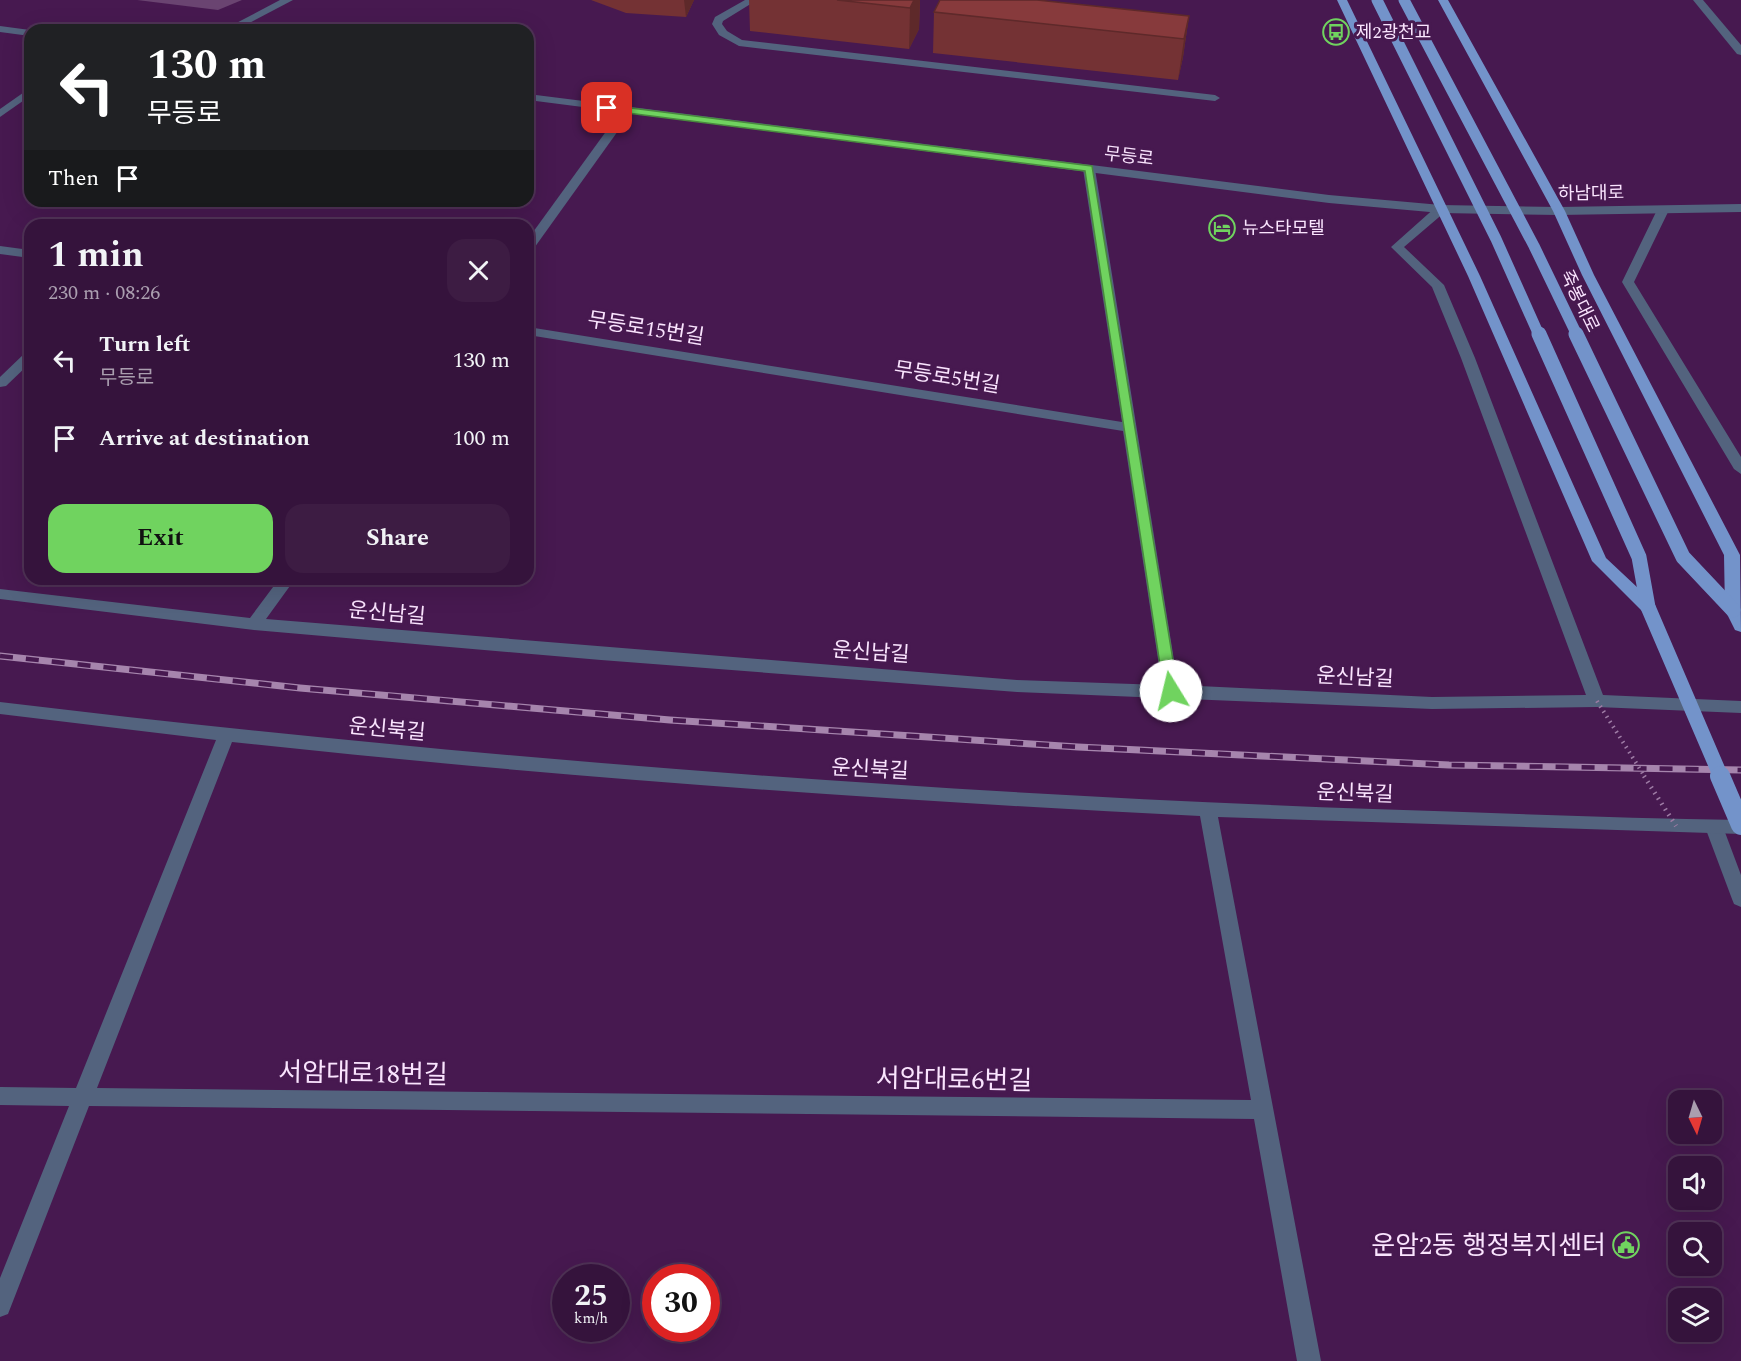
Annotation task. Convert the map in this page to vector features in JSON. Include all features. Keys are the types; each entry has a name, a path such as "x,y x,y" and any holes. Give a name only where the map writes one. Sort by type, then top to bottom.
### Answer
{"main road":[{"path":"1342,0 1474,276 1600,561 1648,607"},
{"path":"1377,0 1496,239 1639,557 1648,607 1741,826"},
{"name":"죽봉대로","path":"1404,0 1534,246 1683,557 1733,610"},
{"path":"1443,0 1559,211 1588,275 1731,555 1733,610 1741,626"}],"street":[{"path":"240,24 288,0"},
{"path":"752,0 719,19 717,24 723,33 739,43 1215,98"},
{"path":"1698,0 1741,52"},
{"path":"0,29 24,32"},
{"path":"0,114 24,96"},
{"name":"무등로","path":"534,98 1329,199 1441,208"},
{"path":"534,240 627,110"},
{"path":"1089,168 1171,691"},
{"path":"1441,208 1397,247 1438,285 1468,358 1597,701"},
{"name":"하남대로","path":"1441,208 1559,211 1741,208"},
{"path":"1663,210 1628,282 1741,469"},
{"path":"0,250 24,253"},
{"name":"무등로15번길","path":"534,332 758,367"},
{"path":"1,382 24,361"},
{"name":"무등로5번길","path":"758,367 1130,428"},
{"path":"254,624 283,585"},
{"name":"운신남길","path":"0,594 254,624 1017,686 1432,703 1597,701 1741,707"},
{"name":"운신북길","path":"0,708 226,736 772,786 1208,811 1676,826 1741,826"},
{"path":"0,1306 226,736"},
{"path":"1208,811 1309,1361"},
{"path":"1714,827 1741,899"},
{"name":"서암대로18번길","path":"0,1096 645,1103"},
{"name":"서암대로6번길","path":"645,1103 1262,1110"}],"path":[{"path":"1597,701 1676,826"}],"shaded area":[{"path":"137,0 242,0 218,10"}],"building":[{"path":"837,0 914,0 910,8"},
{"path":"940,0 1037,0 1189,16 1184,39 934,12"}],"railway":[{"path":"0,656 300,688 670,720 1078,747 1449,765 1741,770"}],"place":[{"name":"제2광천교","path":"1336,32"},
{"name":"뉴스타모텔","path":"1222,228"},
{"name":"운암2동 행정복지센터","path":"1626,1245"}],"route":[{"path":"607,108 1089,168 1171,691"}]}
